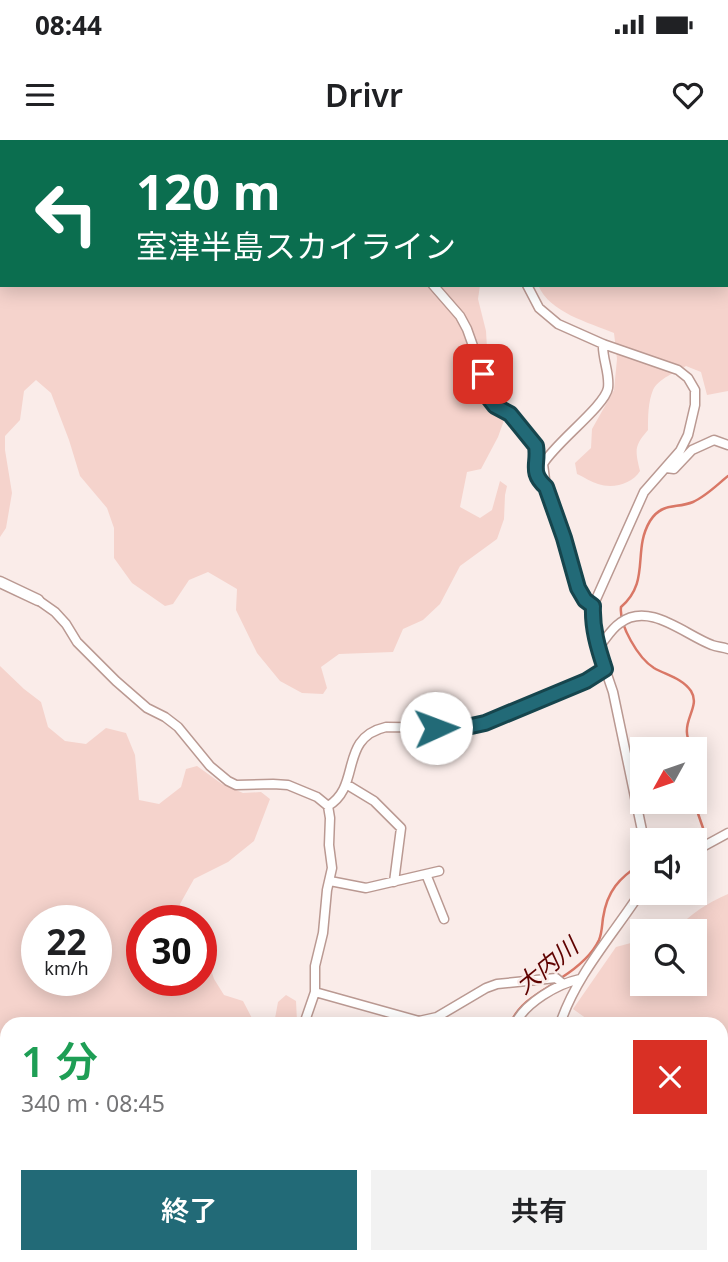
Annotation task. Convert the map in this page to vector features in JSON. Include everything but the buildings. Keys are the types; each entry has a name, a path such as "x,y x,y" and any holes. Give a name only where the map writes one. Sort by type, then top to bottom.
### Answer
{"street":[{"path":"435,287 460,316 467,329 488,397 495,406 510,414 536,446 535,468 540,481 546,487"},
{"path":"528,287 539,309 558,324 603,344 678,370 688,378 695,390 695,405 688,435 680,451 644,492 593,606 598,648 613,692 641,828"},
{"path":"593,606 585,600 578,588 543,470 545,460 606,393 608,385 603,344"},
{"path":"666,468 674,469 692,450 714,440 728,445"},
{"path":"0,582 38,600 55,612 77,642 116,681 147,708 178,727 210,766 228,781 236,785 288,785 317,797 328,806 332,868 315,966 315,992 306,1017"},
{"path":"598,648 618,624 631,616 648,616 712,645 728,649"},
{"path":"328,806 336,802 342,793 359,744 376,729 474,726 586,681 605,669"},
{"path":"346,784 374,801 401,828 394,882"},
{"path":"707,844 728,833"},
{"path":"330,881 366,888 439,871"},
{"path":"426,874 444,919"},
{"path":"562,1017 580,979 632,905"},
{"path":"437,1017 497,984 580,979"},
{"path":"518,1017 521,1012 561,981"},
{"path":"315,992 405,1017"}],"shaded area":[{"path":"0,287 480,287 478,299 486,331 486,382 494,393 502,397 507,412 498,437 481,469 467,472 460,507 480,518 492,510 500,481 507,486 504,519 497,539 460,566 440,604 423,620 403,629 393,652 339,654 321,667 327,688 323,694 302,693 280,681 257,653 236,610 237,589 208,572 189,580 173,604 165,606 132,583 114,558 114,528 107,508 80,476 51,393 36,380 24,391 20,420 5,436 12,493 6,528 0,537"},
{"path":"539,287 728,287 728,391 707,395 701,372 686,366 672,373 659,382 651,395 648,430 637,449 640,471 637,475 627,482 610,486 595,483 577,474 575,463 591,448 592,429 614,390 617,359 614,333 560,310"},
{"path":"0,666 41,702 48,727 65,741 86,744 106,728 126,733 135,755 139,800 159,804 181,787 186,769 197,766 222,784 243,793 261,792 270,799 254,841 228,862 194,879 180,905 126,905 126,996 217,996 217,984 224,995 243,1001 251,1017 0,1017"},
{"path":"728,894 728,1017 584,1017 573,1009 616,947 630,943 630,996 707,996 707,919 687,919"},
{"path":"286,995 296,1001 297,1017 275,1017 278,1002"}],"waterway":[{"name":"大内川","path":"688,737 687,727 694,701 691,691 679,680 654,668 642,657 626,632 621,607 636,587 642,543 650,521 664,508 697,500 728,476"},
{"name":"大内川","path":"698,814 703,828"},
{"name":"大内川","path":"561,978 583,961 596,946 611,893 630,872"},
{"name":"大内川","path":"514,1017 535,995 556,982"}],"route":[{"path":"436,728 462,728 485,723 586,681 605,669 593,623 593,606 585,600 578,588 546,487 540,481 535,468 536,446 517,421 495,406 488,397 483,374"}]}
